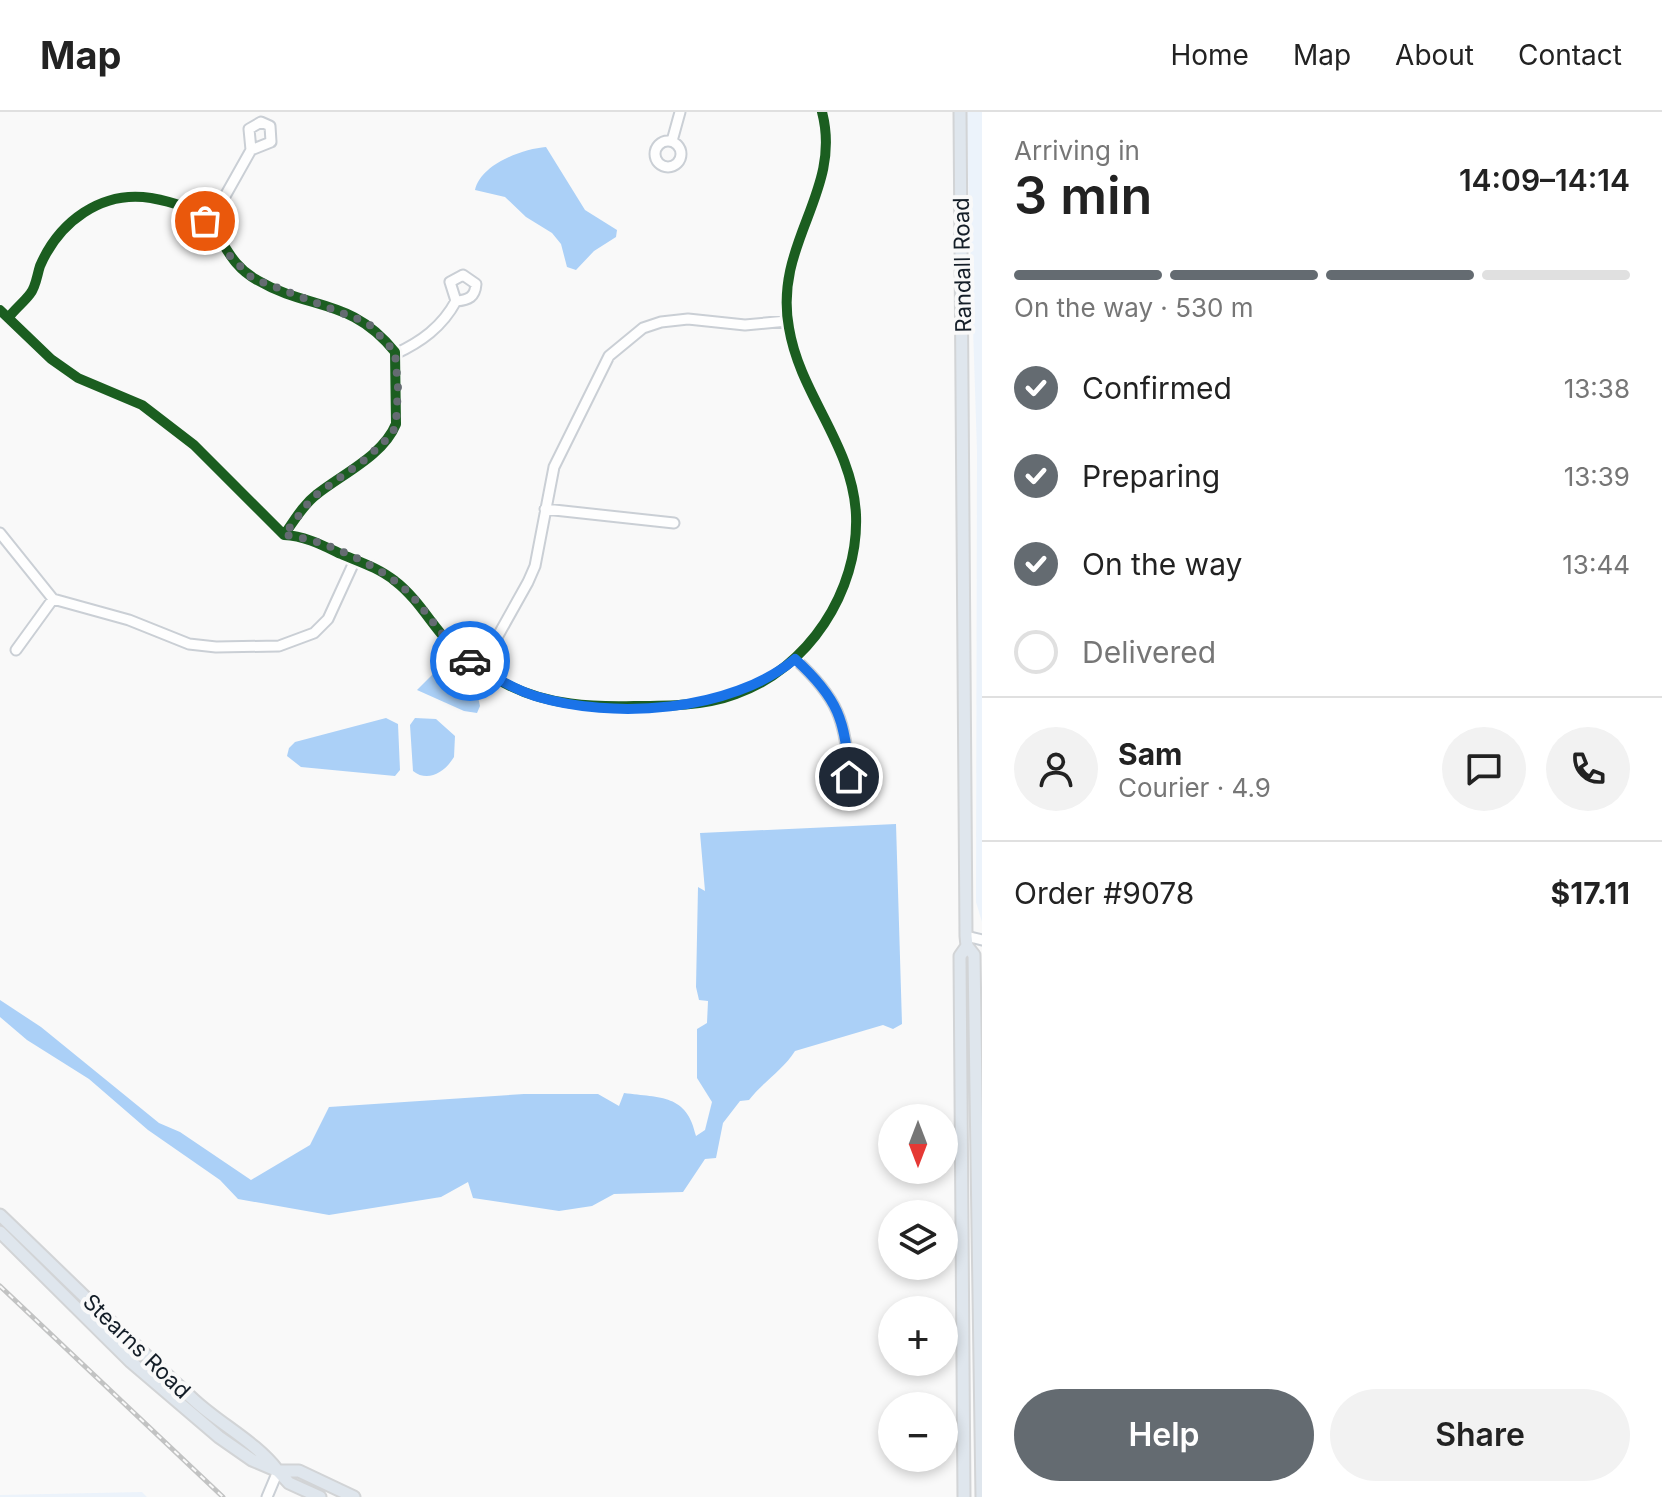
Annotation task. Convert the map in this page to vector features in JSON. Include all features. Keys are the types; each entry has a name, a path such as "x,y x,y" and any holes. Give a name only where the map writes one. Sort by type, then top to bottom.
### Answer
{"main road":[{"name":"Randall Road","path":"960,112 966,941 960,956 964,1497"},
{"name":"Randall Road","path":"966,941 974,955 982,1497"},
{"name":"Stearns Road","path":"0,1215 211,1416 267,1456 289,1483 320,1497"},
{"name":"Stearns Road","path":"0,1232 154,1382 241,1453 278,1471 299,1471 354,1497"}],"street":[{"path":"672,141 680,112"},
{"path":"284,535 312,498 367,458 392,434 396,424 395,354 368,323 252,278 225,251 205,221 185,206 141,197 115,199 85,210 61,231 41,265 32,292 4,314 51,359 78,378 142,405 194,445 284,535 301,536 375,567 395,581 459,653 480,668 514,688 563,703 658,706 704,702 738,694 774,676 795,659 836,605 853,556 856,515 849,470 801,369 787,321 790,260 825,170 829,151 822,112"},
{"path":"205,221 224,198 251,150"},
{"path":"395,354 429,335 456,301"},
{"path":"480,668 528,582 554,467 569,433 600,371 628,338 643,328 674,319 740,325 787,321"},
{"path":"545,509 674,523"},
{"path":"0,533 53,599 129,620 189,644 279,646 307,637 328,619 355,560"},
{"path":"16,650 53,599"},
{"path":"795,659 825,688 839,713 847,736 849,777"},
{"path":"966,941 982,932"},
{"path":"966,941 982,940"},
{"path":"267,1497 278,1471"}],"shaded area":[{"path":"966,112 982,112 982,922 976,902 977,451"},
{"path":"142,1492 147,1497 0,1497 0,1495"}],"water":[{"path":"546,147 585,210 617,230 616,237 594,251 576,270 567,267 561,244 552,233 526,217 505,197 475,190 494,165 526,151"},
{"path":"438,669 447,670 459,688 478,697 480,706 477,713 464,711 417,690"},
{"path":"386,718 398,724 400,770 395,776 301,767 287,756 295,742"},
{"path":"415,718 436,719 455,736 454,757 446,767 430,776 413,771 410,725"},
{"path":"896,824 902,1024 893,1029 883,1025 795,1051 749,1100 740,1101 723,1123 716,1158 705,1159 683,1192 614,1194 592,1206 559,1211 473,1198 468,1182 441,1197 329,1215 238,1199 220,1180 148,1130 89,1079 27,1040 0,1017 0,1000 41,1027 159,1123 180,1132 251,1180 310,1145 329,1107 524,1094 598,1094 619,1106 624,1093 661,1098 679,1105 692,1122 696,1136 705,1130 712,1102 697,1078 697,1029 707,1023 708,1001 699,1000 696,987 698,887 705,891 700,833"}],"railway":[{"path":"0,1286 223,1497"}],"cycle path":[{"path":"0,310 51,359 78,378 142,405 194,445 284,535 313,542 389,576 413,598 459,653 497,679 540,697 586,705 673,705 724,698 762,682 786,666 806,646 824,624 838,598 849,572 855,543 856,515 846,466 804,376 789,328 787,298 790,270 823,168 826,141 822,112"},
{"path":"9,317 32,291 48,250 70,223 99,204 133,197 178,204 191,210 216,232 238,266 257,280 276,290 346,313 379,334 395,352 396,424 372,455 311,499 284,535"}],"way so far":[{"path":"205,221 225,251 252,278 268,287 351,314 368,323 395,352 398,388 396,424 392,434 367,458 312,498 284,535 301,536 375,567 408,593 459,653 470,661"}],"route":[{"path":"470,661 494,678 535,696 601,707 674,705 721,699 774,676 795,659 833,699 847,736 849,777"}]}
